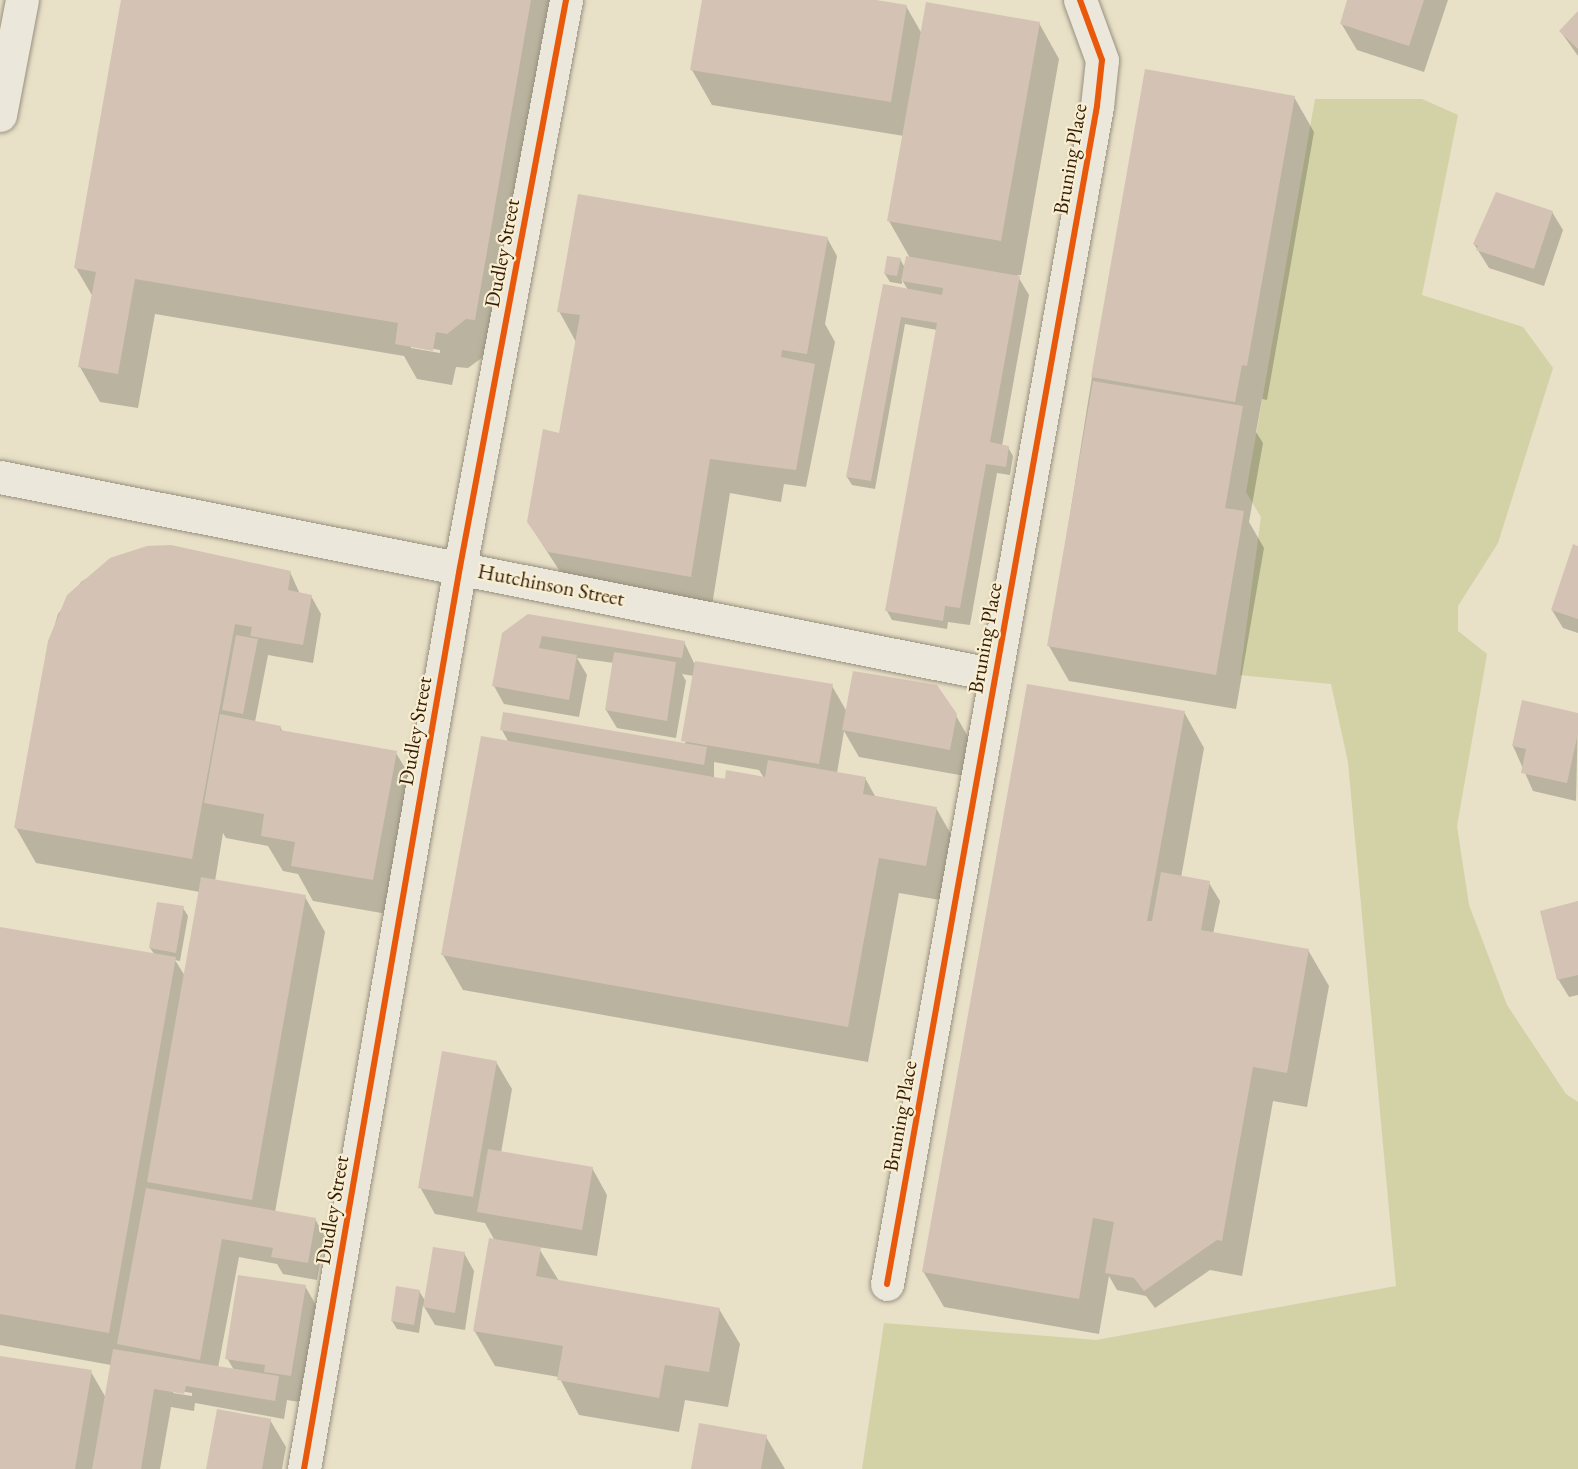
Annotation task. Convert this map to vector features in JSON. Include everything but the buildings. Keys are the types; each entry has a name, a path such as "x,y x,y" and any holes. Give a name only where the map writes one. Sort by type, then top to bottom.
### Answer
{"street":[{"path":"0,115 22,0"},
{"name":"Dudley Street","path":"304,1469 460,567 566,0"},
{"name":"Bruning Place","path":"886,1284 1097,106 1102,60 1080,0"},
{"name":"Hutchinson Street","path":"0,477 995,675"}],"shaded area":[{"path":"1315,99 1422,99 1458,115 1422,295 1523,327 1553,368 1498,543 1458,606 1458,631 1487,654 1457,826 1469,905 1507,1005 1566,1094 1578,1102 1578,1469 862,1469 884,1323 1096,1340 1396,1286 1348,762 1331,684 1240,675 1261,517 1246,492"}],"cycle path":[{"path":"304,1469 460,567 566,0"},
{"path":"887,1284 1097,106 1102,60 1080,0"}]}
